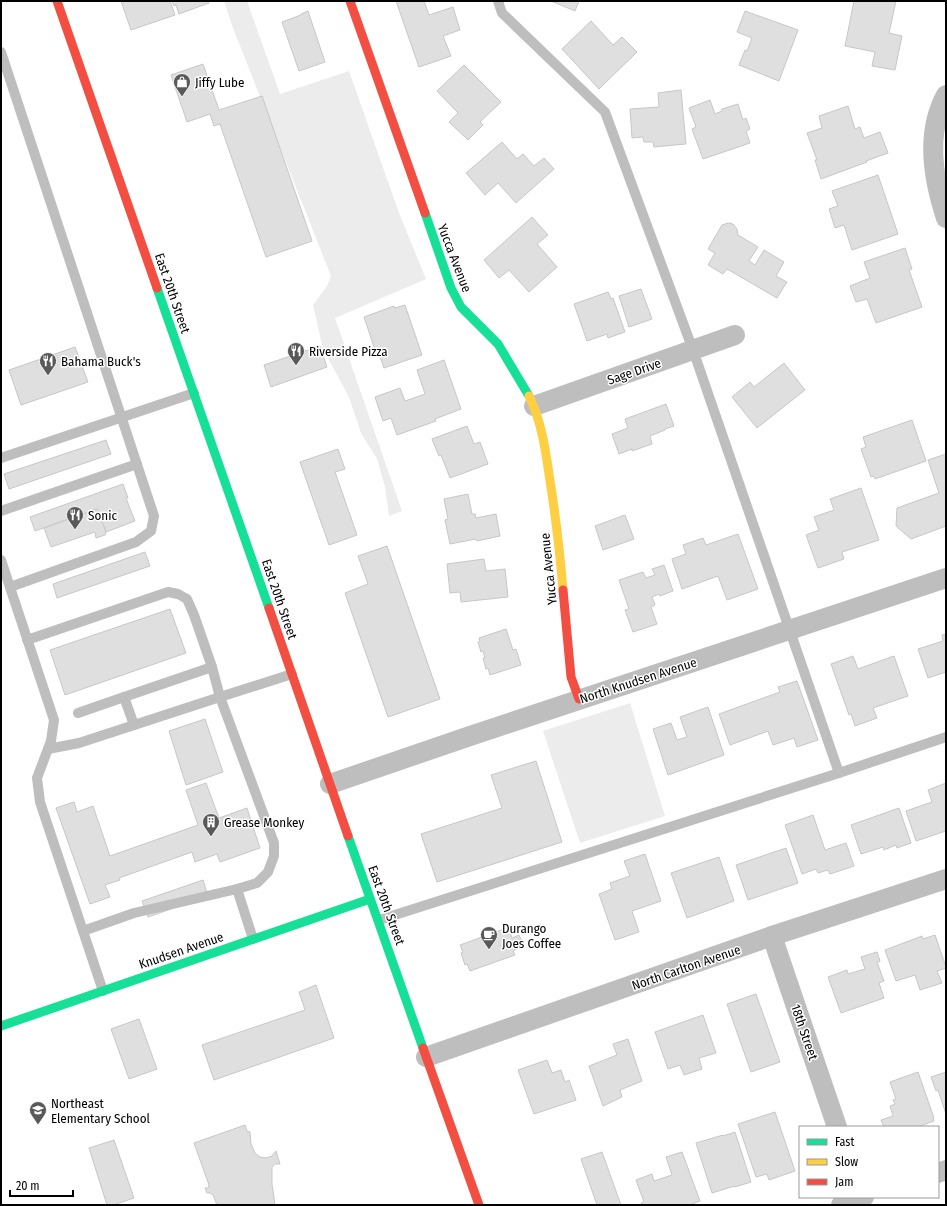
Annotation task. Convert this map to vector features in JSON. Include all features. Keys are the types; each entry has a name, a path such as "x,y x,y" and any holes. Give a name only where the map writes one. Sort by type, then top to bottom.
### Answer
{"main road":[{"name":"East 20th Street","path":"57,1 370,899 479,1205"},
{"name":"Yucca Avenue","path":"350,1 450,288 461,307 498,344 526,389 534,406 546,453 558,533 571,677 579,699"},
{"name":"Knudsen Avenue","path":"1,1026 370,899"}],"street":[{"path":"943,101 934,128 933,152 935,178 946,218"},
{"name":"Sage Drive","path":"534,406 735,335"},
{"name":"North Knudsen Avenue","path":"330,784 579,699 946,578"},
{"name":"North Carlton Avenue","path":"426,1057 772,936 946,879"},
{"name":"18th Street","path":"772,936 837,1126"},
{"path":"841,1205 859,1198"}],"lane":[{"path":"498,1 502,13 605,112 693,350 839,773"},
{"path":"1,52 154,516 151,531 136,542 10,586"},
{"path":"1,457 194,393"},
{"path":"1,512 137,464"},
{"path":"1,560 54,720 51,741 37,778 40,802 103,991"},
{"path":"27,640 168,592 178,594 187,599 212,667 220,697 274,843 274,856 268,872 257,883 134,913 82,931"},
{"path":"78,713 212,667"},
{"path":"48,749 79,743 292,674"},
{"path":"124,697 134,725"},
{"path":"378,920 839,773 946,737"},
{"path":"237,889 254,939"}],"shaded area":[{"path":"224,1 247,1 280,94 349,71 399,213 426,279 335,318 402,511 389,516 385,487 377,459 361,433 349,397 323,349 313,305 327,286 331,276 233,28"},
{"path":"630,703 665,816 580,843 543,731"}],"building":[{"path":"121,1 170,1 175,15 131,30"},
{"path":"172,1 208,1 209,3 179,14 176,5 174,6"},
{"path":"396,1 424,1 429,15 453,7 460,30 443,36 451,56 419,67"},
{"path":"551,1 579,1 575,11"},
{"path":"854,1 896,1 889,33 902,36 895,70 872,66 875,52 845,46"},
{"path":"308,11 325,62 299,71 282,22"},
{"path":"745,11 798,30 779,81 739,65 752,38 737,32"},
{"path":"591,21 613,45 622,37 637,52 599,89 562,49"},
{"path":"203,64 219,110 262,96 312,241 266,257 220,124 214,126 210,114 187,122 171,75"},
{"path":"464,65 501,102 480,122 483,125 468,140 449,122 458,113 437,91"},
{"path":"681,90 686,144 654,147 653,142 644,142 643,137 632,138 630,109 659,107 658,93"},
{"path":"710,100 715,114 722,111 722,109 738,104 743,120 746,118 750,129 746,131 750,143 703,159 692,129 696,127 689,108"},
{"path":"848,106 855,129 860,127 864,138 880,132 888,153 821,179 815,160 817,160 807,133 822,128 819,116"},
{"path":"502,142 517,159 523,154 534,166 544,158 554,169 516,203 498,183 485,195 466,173"},
{"path":"878,175 898,234 852,250 844,225 835,228 829,209 838,206 832,191"},
{"path":"532,217 548,235 537,244 557,267 529,292 509,270 499,278 484,260"},
{"path":"728,223 733,224 737,229 738,235 758,247 749,261 755,265 764,250 784,262 776,276 787,282 777,298 727,269 723,274 708,265 715,253 708,249 722,225"},
{"path":"905,248 912,269 909,270 922,307 876,323 867,299 856,302 850,286 870,278 864,262"},
{"path":"641,289 652,319 629,327 619,296"},
{"path":"608,292 611,299 613,298 625,332 608,338 607,334 587,341 574,304"},
{"path":"405,305 422,355 384,368 377,349 375,350 364,317 394,306 395,308"},
{"name":"Riverside Pizza","path":"320,346 327,367 271,387 264,365"},
{"name":"Bahama Buck's","path":"75,347 88,382 21,405 9,370"},
{"path":"444,360 461,409 435,419 436,421 397,435 391,418 383,421 375,397 400,388 405,401 425,394 417,370"},
{"path":"784,363 805,390 757,428 732,397 750,382 754,387"},
{"path":"666,404 674,426 650,436 652,444 619,454 612,434 628,428 625,419"},
{"path":"912,420 926,461 875,479 874,476 871,477 861,449 866,447 863,437"},
{"path":"467,426 474,444 480,442 488,464 450,478 441,455 439,456 432,439"},
{"path":"106,440 111,454 9,489 4,474"},
{"path":"338,449 345,469 335,472 357,535 329,545 300,462"},
{"path":"946,454 946,526 911,539 896,526 897,508 939,493 928,460"},
{"path":"123,484 128,498 126,498 135,521 106,532 97,509 35,531 30,517"},
{"path":"861,488 879,540 842,552 844,559 818,568 806,535 819,530 814,517 834,510 830,499"},
{"path":"468,494 472,514 475,514 476,518 496,514 500,536 477,541 476,539 450,544 445,520 448,519 444,499"},
{"name":"Sonic","path":"97,509 106,532 105,535 96,538 95,532 51,547 44,528"},
{"path":"625,515 634,539 603,550 595,526"},
{"path":"738,534 758,589 727,600 718,576 682,589 672,559 686,554 683,545 703,538 706,545"},
{"path":"387,546 440,699 388,717 345,593 368,584 358,556"},
{"path":"145,552 150,566 57,598 53,584"},
{"path":"484,559 486,571 505,569 508,597 461,602 460,592 450,593 447,564"},
{"path":"664,565 673,591 660,596 659,594 652,597 655,605 651,607 657,624 633,632 625,610 629,609 619,580 643,572 646,578 655,575 652,569"},
{"path":"170,609 186,653 65,695 50,650"},
{"path":"506,629 513,650 516,649 521,665 490,675 488,668 486,669 483,651 481,652 478,642 480,641 479,638"},
{"path":"946,634 946,672 928,678 918,649 943,641 942,635"},
{"path":"853,656 858,669 894,656 908,696 873,708 877,718 855,726 851,714 849,715 831,664"},
{"path":"797,681 818,740 797,747 794,738 773,745 768,731 730,745 719,714 780,692 778,687"},
{"path":"708,707 724,755 668,775 653,729 671,723 677,740 687,737 680,717"},
{"path":"205,719 223,772 186,785 169,731"},
{"path":"536,761 562,842 437,882 421,834 502,808 491,775"},
{"name":"Grease Monkey","path":"206,783 219,818 247,808 260,848 220,862 217,854 195,862 192,852 119,878 120,880 105,885 110,897 90,904 56,808 74,802 77,812 93,806 110,856 198,825 186,790"},
{"path":"946,783 946,831 916,841 906,811 932,802 928,790"},
{"path":"899,808 911,843 897,848 896,845 884,850 883,847 861,854 851,825"},
{"path":"813,815 825,850 846,843 854,866 830,874 828,870 818,873 816,869 802,874 785,825"},
{"path":"786,848 798,883 748,900 736,865"},
{"path":"645,854 661,901 632,911 639,932 615,940 599,894 612,889 610,883 630,876 624,861"},
{"path":"719,857 734,901 687,918 671,873"},
{"path":"203,880 208,896 148,917 142,901"},
{"name":"Durango Joes Coffee","path":"504,929 506,933 510,932 512,938 519,935 523,944 516,946 517,949 513,951 515,955 470,971 467,964 465,965 461,953 463,952 460,945"},
{"path":"935,935 946,967 937,971 942,983 920,990 915,975 896,981 885,950 922,936 923,939"},
{"path":"877,952 880,961 877,962 884,981 879,983 884,998 841,1013 828,977 847,970 848,974 865,969 861,957"},
{"path":"316,985 334,1038 214,1080 202,1045 305,1010 299,992"},
{"path":"756,994 780,1062 751,1072 727,1004"},
{"path":"703,1015 716,1053 699,1058 702,1069 684,1075 680,1065 668,1069 655,1032"},
{"path":"139,1019 157,1069 129,1079 111,1029"},
{"path":"628,1039 642,1081 620,1090 622,1097 603,1106 589,1066 617,1055 613,1044"},
{"path":"547,1060 552,1073 561,1070 565,1082 569,1080 576,1100 534,1114 518,1070"},
{"path":"918,1072 934,1121 920,1126 884,1126 881,1120 893,1116 890,1106 895,1104 893,1100 896,1099 890,1082"},
{"path":"946,1072 946,1114 938,1090 936,1091 931,1077"},
{"path":"775,1112 795,1171 769,1180 767,1174 756,1177 738,1124"},
{"path":"245,1125 247,1131 250,1132 251,1144 255,1153 260,1157 266,1158 272,1156 276,1151 280,1164 275,1164 272,1167 272,1184 275,1205 217,1205 213,1195 207,1193 205,1188 208,1188 209,1185 194,1143"},
{"path":"735,1132 751,1182 712,1193 696,1143"},
{"path":"114,1140 134,1198 113,1205 107,1205 89,1148"},
{"path":"602,1152 621,1205 597,1205 581,1159"},
{"path":"682,1152 700,1201 689,1205 642,1205 641,1203 644,1202 636,1180 652,1174 654,1181 672,1175 666,1157"}],"traffic: fast":[{"path":"425,213 451,288 461,307 498,344 529,396"},
{"path":"157,288 269,608"},
{"path":"348,836 423,1048"},
{"path":"1,1026 370,899"}],"traffic: slow":[{"path":"529,396 537,416 545,449 556,522 563,590"}],"traffic: jam":[{"path":"57,1 157,288"},
{"path":"350,1 425,213"},
{"path":"563,590 571,677 579,699"},
{"path":"269,608 348,836"},
{"path":"423,1048 479,1205"}],"place":[{"name":"Jiffy Lube","path":"182,97"},
{"name":"Riverside Pizza","path":"296,366"},
{"name":"Bahama Buck's","path":"48,376"},
{"name":"Sonic","path":"75,530"},
{"name":"Grease Monkey","path":"211,837"},
{"name":"Durango Joes Coffee","path":"489,950"},
{"name":"Northeast Elementary School","path":"38,1125"}]}
